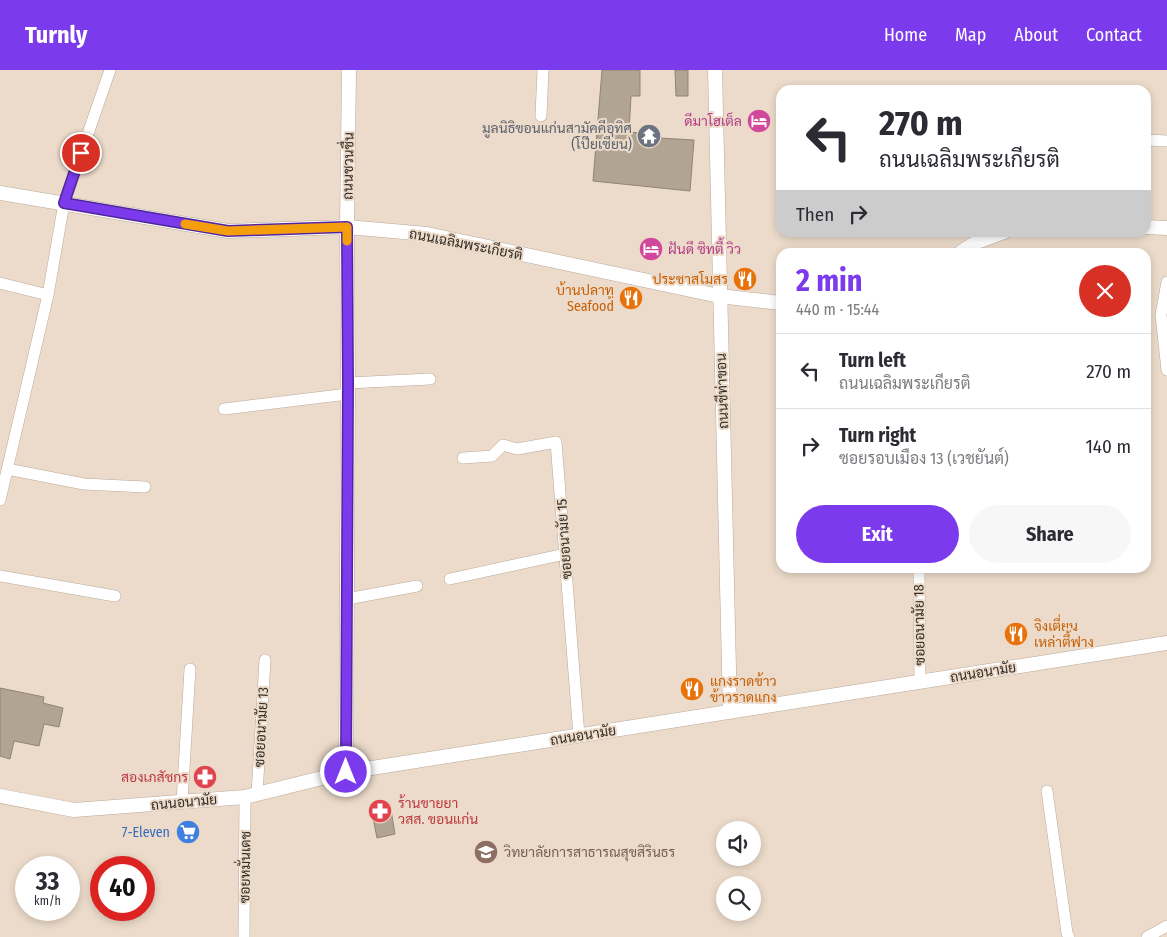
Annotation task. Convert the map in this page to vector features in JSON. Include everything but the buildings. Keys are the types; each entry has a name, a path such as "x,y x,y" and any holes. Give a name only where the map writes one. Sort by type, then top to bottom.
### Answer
{"street":[{"path":"0,500 48,295 64,203 110,70"},
{"name":"ถนนชวนชื่น","path":"346,772 349,70"},
{"path":"541,116 543,70"},
{"name":"ถนนชีท่าขอน","path":"714,70 730,712"},
{"path":"1151,140 1167,141"},
{"name":"ถนนเฉลิมพระเกียรติ","path":"0,194 228,231 347,227 428,234 719,296 776,302"},
{"path":"1151,227 1167,228"},
{"path":"967,248 990,237"},
{"path":"1167,282 1161,315 1167,370"},
{"path":"0,283 48,295"},
{"path":"224,409 348,389 430,379"},
{"name":"ซอยอนามัย 15","path":"463,458 492,456 503,445 517,449 556,442 579,736"},
{"path":"7,469 84,484 144,487"},
{"path":"450,579 565,554"},
{"name":"ซอยอนามัย 18","path":"919,573 920,682"},
{"path":"0,576 115,596"},
{"path":"347,599 417,586"},
{"name":"ถนนอนามัย","path":"0,796 74,810 251,795 346,772 1167,643"},
{"name":"ซอยอนามัย 13","path":"251,795 265,660"},
{"path":"182,802 190,669"},
{"path":"1047,791 1069,937"},
{"name":"ซอยหมั่นเดช","path":"244,937 251,795"},
{"path":"1147,937 1167,926"}],"slow traffic":[{"path":"185,224 228,231 347,227 347,241"}],"place":[{"name":"ดีมาโฮเต็ล","path":"759,121"},
{"name":"มูลนิธิขอนแก่นสามัคคีอุทิศ (โป๊ยเซียน)","path":"649,136"},
{"name":"ฝันดี ซิทตี้ วิว","path":"651,249"},
{"name":"ประชาสโมสร","path":"745,279"},
{"name":"บ้านปลาทู Seafood","path":"631,298"},
{"name":"จิงเตี่ยน เหล่าตี้ฟาง","path":"1016,634"},
{"name":"แกงราดข้าว ข้าวราดแกง","path":"692,689"},
{"name":"สองเภสัชกร","path":"205,777"},
{"name":"ร้านขายยา วสส. ขอนแก่น","path":"380,811"},
{"name":"7-Eleven","path":"188,832"},
{"name":"วิทยาลัยการสาธารณสุขสิรินธร","path":"486,852"}],"route":[{"path":"81,153 64,203 228,231 347,227 346,772"}]}
